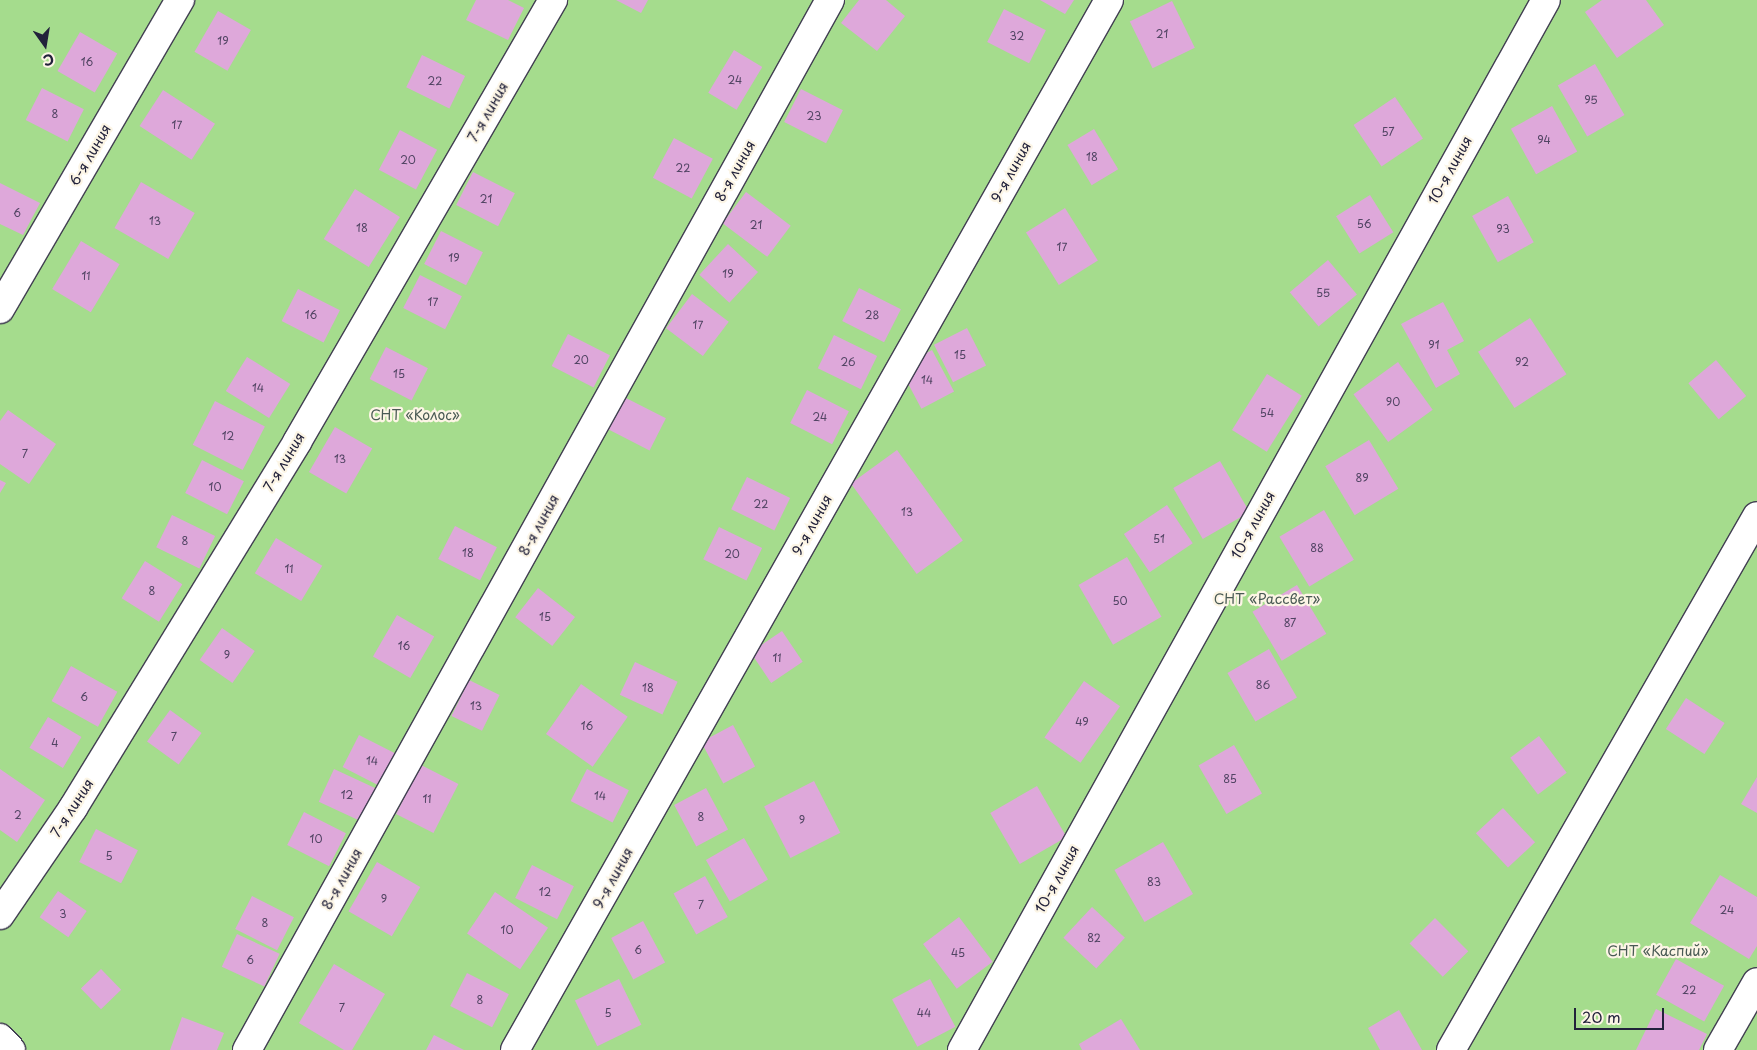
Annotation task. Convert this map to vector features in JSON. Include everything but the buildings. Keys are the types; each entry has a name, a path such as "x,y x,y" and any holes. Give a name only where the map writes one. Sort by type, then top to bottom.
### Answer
{"street":[{"name":"6-я линия","path":"0,309 180,0"},
{"name":"7-я линия","path":"0,915 74,808 297,442 553,0"},
{"name":"8-я линия","path":"247,1050 830,0"},
{"name":"9-я линия","path":"515,1050 1109,0"},
{"name":"10-я линия","path":"962,1050 1546,0"},
{"path":"1451,1050 1757,516"},
{"path":"1718,1050 1757,982"},
{"path":"0,1038 11,1050"}],"green space":[{"path":"0,0 1757,0 1757,1050 27,1050 0,1022"}],"park label":[{"name":"СНТ «Колос»","path":"415,415"},
{"name":"СНТ «Рассвет»","path":"1267,599"},
{"name":"СНТ «Каспий»","path":"1658,951"}]}
